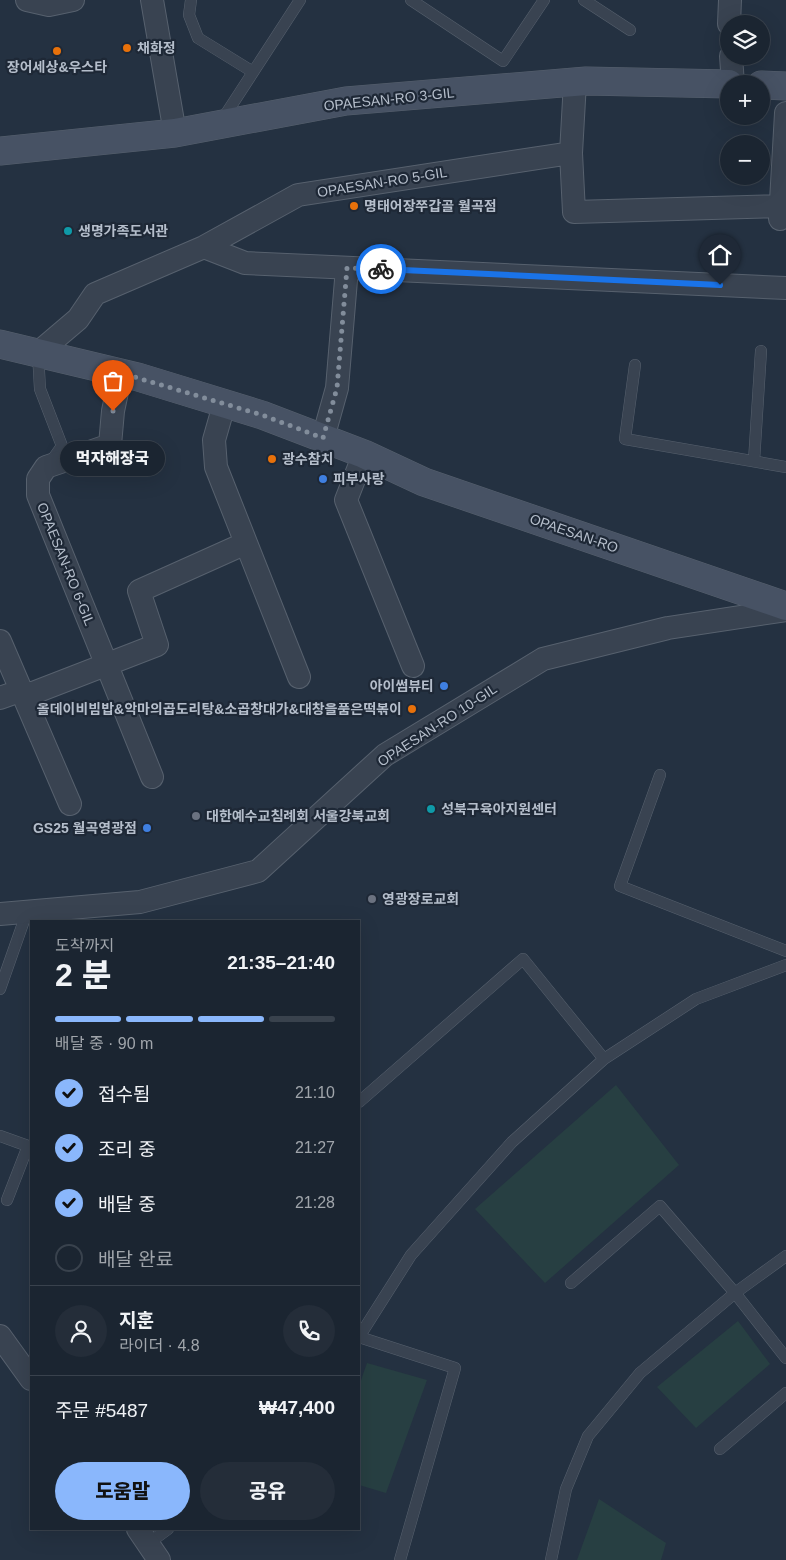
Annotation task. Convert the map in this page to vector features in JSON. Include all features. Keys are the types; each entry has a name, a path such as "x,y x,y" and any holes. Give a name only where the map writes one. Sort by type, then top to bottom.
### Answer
{"main road":[{"name":"OPAESAN-RO 3-GIL","path":"0,151 218,127 346,102 575,82 720,84"},
{"path":"770,85 786,86"},
{"name":"OPAESAN-RO","path":"1,342 121,373 262,415 364,454 424,482 786,608"}],"street":[{"path":"27,0 48,5 73,0"},
{"path":"152,0 174,133"},
{"path":"729,15 730,0"},
{"path":"575,82 571,153 574,212 783,213 786,113"},
{"name":"OPAESAN-RO 5-GIL","path":"38,353 78,319 95,294 204,247 298,195 571,153"},
{"path":"204,247 245,263 786,288"},
{"path":"323,438 337,388 347,268"},
{"path":"46,467 110,445 113,411 121,373"},
{"path":"224,405 214,440 216,467 299,677"},
{"path":"364,454 346,500 413,666"},
{"name":"OPAESAN-RO 6-GIL","path":"46,467 38,479 38,495 152,777"},
{"path":"0,698 14,693 33,693 157,645 139,591 246,543"},
{"name":"OPAESAN-RO 10-GIL","path":"0,914 140,902 258,871 385,755 542,659 668,628 786,608"},
{"path":"0,641 24,693 70,804"},
{"path":"0,1336 30,1378"}],"lane":[{"path":"190,0 189,15 198,38 253,72"},
{"path":"218,127 300,0"},
{"path":"411,0 503,61 544,0"},
{"path":"584,0 630,30"},
{"path":"754,461 761,351"},
{"name":"OPAESAN-RO 6-GIL","path":"38,353 40,390 62,446 46,467"},
{"path":"635,365 625,439 786,467"},
{"path":"660,775 620,886 786,951"},
{"path":"0,989 28,912"},
{"path":"360,1101 523,959 604,1059"},
{"path":"360,1335 411,1255 512,1142 604,1059 696,999 786,965"},
{"path":"0,1136 28,1146 7,1200"},
{"path":"571,1283 660,1206 735,1293 786,1358"},
{"path":"551,1560 566,1489 588,1436 640,1373 735,1293 786,1256"},
{"path":"360,1337 455,1368 400,1560"},
{"path":"720,1449 786,1393"},
{"path":"149,1544 167,1530"}],"green space":[{"path":"616,1085 679,1165 545,1283 475,1209"},
{"path":"738,1321 770,1364 696,1428 657,1387"},
{"path":"367,1363 427,1380 386,1493 360,1485 360,1383"},
{"path":"599,1499 666,1543 661,1560 577,1560"}],"way so far":[{"path":"113,411 121,373 262,415 323,438 332,412 337,388 347,268 381,269"}],"place":[{"name":"채화정","path":"127,48"},
{"name":"장어세상&우스타","path":"57,51"},
{"name":"명태어장쭈갑골 월곡점","path":"354,206"},
{"name":"생명가족도서관","path":"68,231"},
{"name":"먹자해장국","path":"113,411"},
{"name":"광수참치","path":"272,459"},
{"name":"피부사랑","path":"323,479"},
{"name":"아이썸뷰티","path":"444,686"},
{"name":"올데이비빔밥&악마의곱도리탕&소곱창대가&대창을품은떡볶이","path":"412,709"},
{"name":"성북구육아지원센터","path":"431,809"},
{"name":"대한예수교침례회 서울강북교회","path":"196,816"},
{"name":"GS25 월곡영광점","path":"147,828"},
{"name":"영광장로교회","path":"372,899"}],"route":[{"path":"381,269 720,285"}]}
